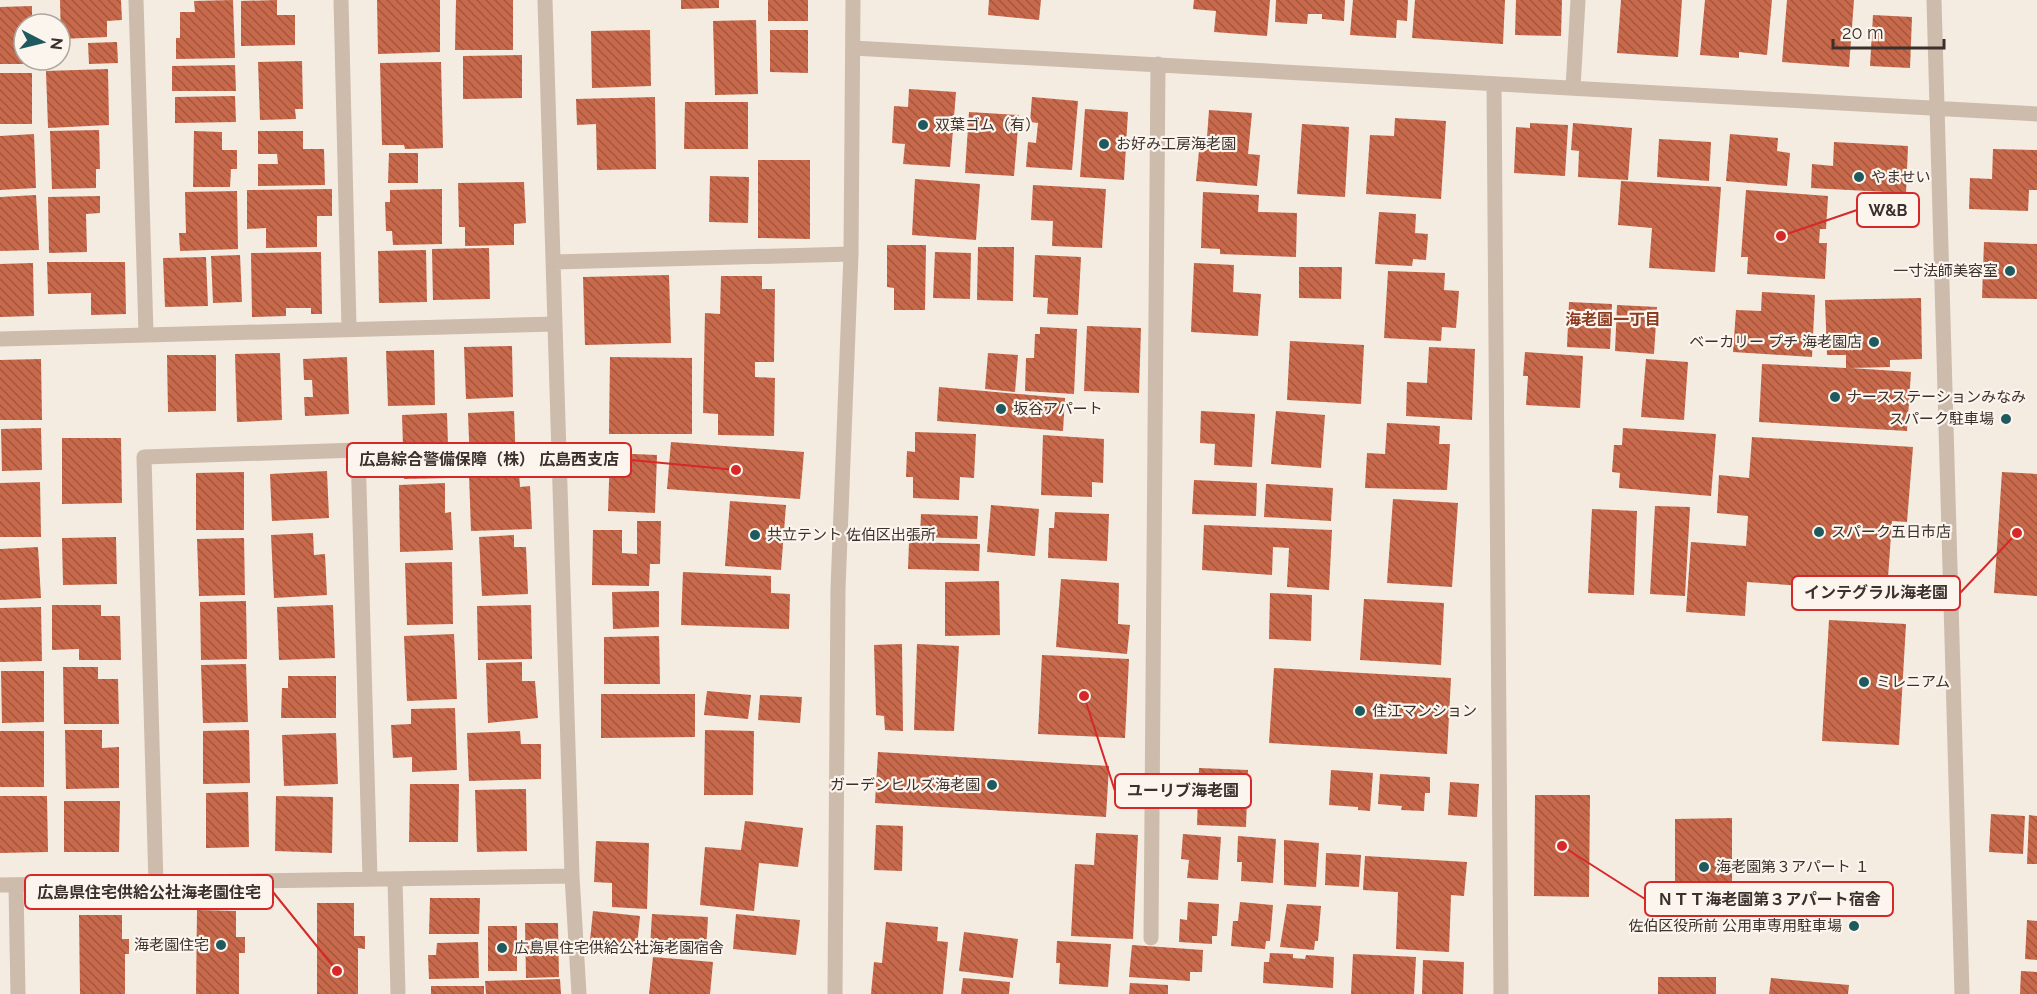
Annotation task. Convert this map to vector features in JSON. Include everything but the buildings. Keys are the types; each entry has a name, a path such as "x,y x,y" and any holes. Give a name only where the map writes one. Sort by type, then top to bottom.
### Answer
{"street":[{"path":"136,0 147,333"},
{"path":"341,0 349,327"},
{"path":"545,0 572,876 579,994"},
{"path":"835,994 838,589 851,254 853,0"},
{"path":"1573,88 1578,0"},
{"path":"1934,0 1962,994"},
{"path":"853,48 2037,114"},
{"path":"1151,938 1158,64"},
{"path":"1494,84 1501,994"},
{"path":"554,262 851,254"},
{"path":"0,339 349,327 555,324"},
{"path":"156,884 144,456 357,450 370,879"},
{"path":"0,885 572,876"},
{"path":"396,879 398,994"},
{"path":"16,886 18,994"}],"place":[{"name":"双葉ゴム（有）","path":"923,125"},
{"name":"お好み工房海老園","path":"1104,144"},
{"name":"やませい","path":"1859,177"},
{"name":"W&B","path":"1781,236"},
{"name":"一寸法師美容室","path":"2010,271"},
{"name":"ベーカリー プチ 海老園店","path":"1874,342"},
{"name":"ナースステーションみなみ","path":"1835,397"},
{"name":"坂谷アパート","path":"1001,409"},
{"name":"スパーク駐車場","path":"2006,419"},
{"name":"広島綜合警備保障（株） 広島西支店","path":"736,470"},
{"name":"スパーク五日市店","path":"1819,532"},
{"name":"インテグラル海老園","path":"2017,533"},
{"name":"共立テント 佐伯区出張所","path":"755,535"},
{"name":"ミレニアム","path":"1864,682"},
{"name":"ユーリブ海老園","path":"1084,696"},
{"name":"住江マンション","path":"1360,711"},
{"name":"ガーデンヒルズ海老園","path":"992,785"},
{"name":"ＮＴＴ海老園第３アパート宿舎","path":"1562,846"},
{"name":"海老園第３アパート １","path":"1704,867"},
{"name":"佐伯区役所前 公用車専用駐車場","path":"1854,926"},
{"name":"海老園住宅","path":"221,945"},
{"name":"広島県住宅供給公社海老園宿舎","path":"502,948"},
{"name":"広島県住宅供給公社海老園住宅","path":"337,971"}],"district":[{"name":"海老園一丁目","path":"1613,319"}]}
